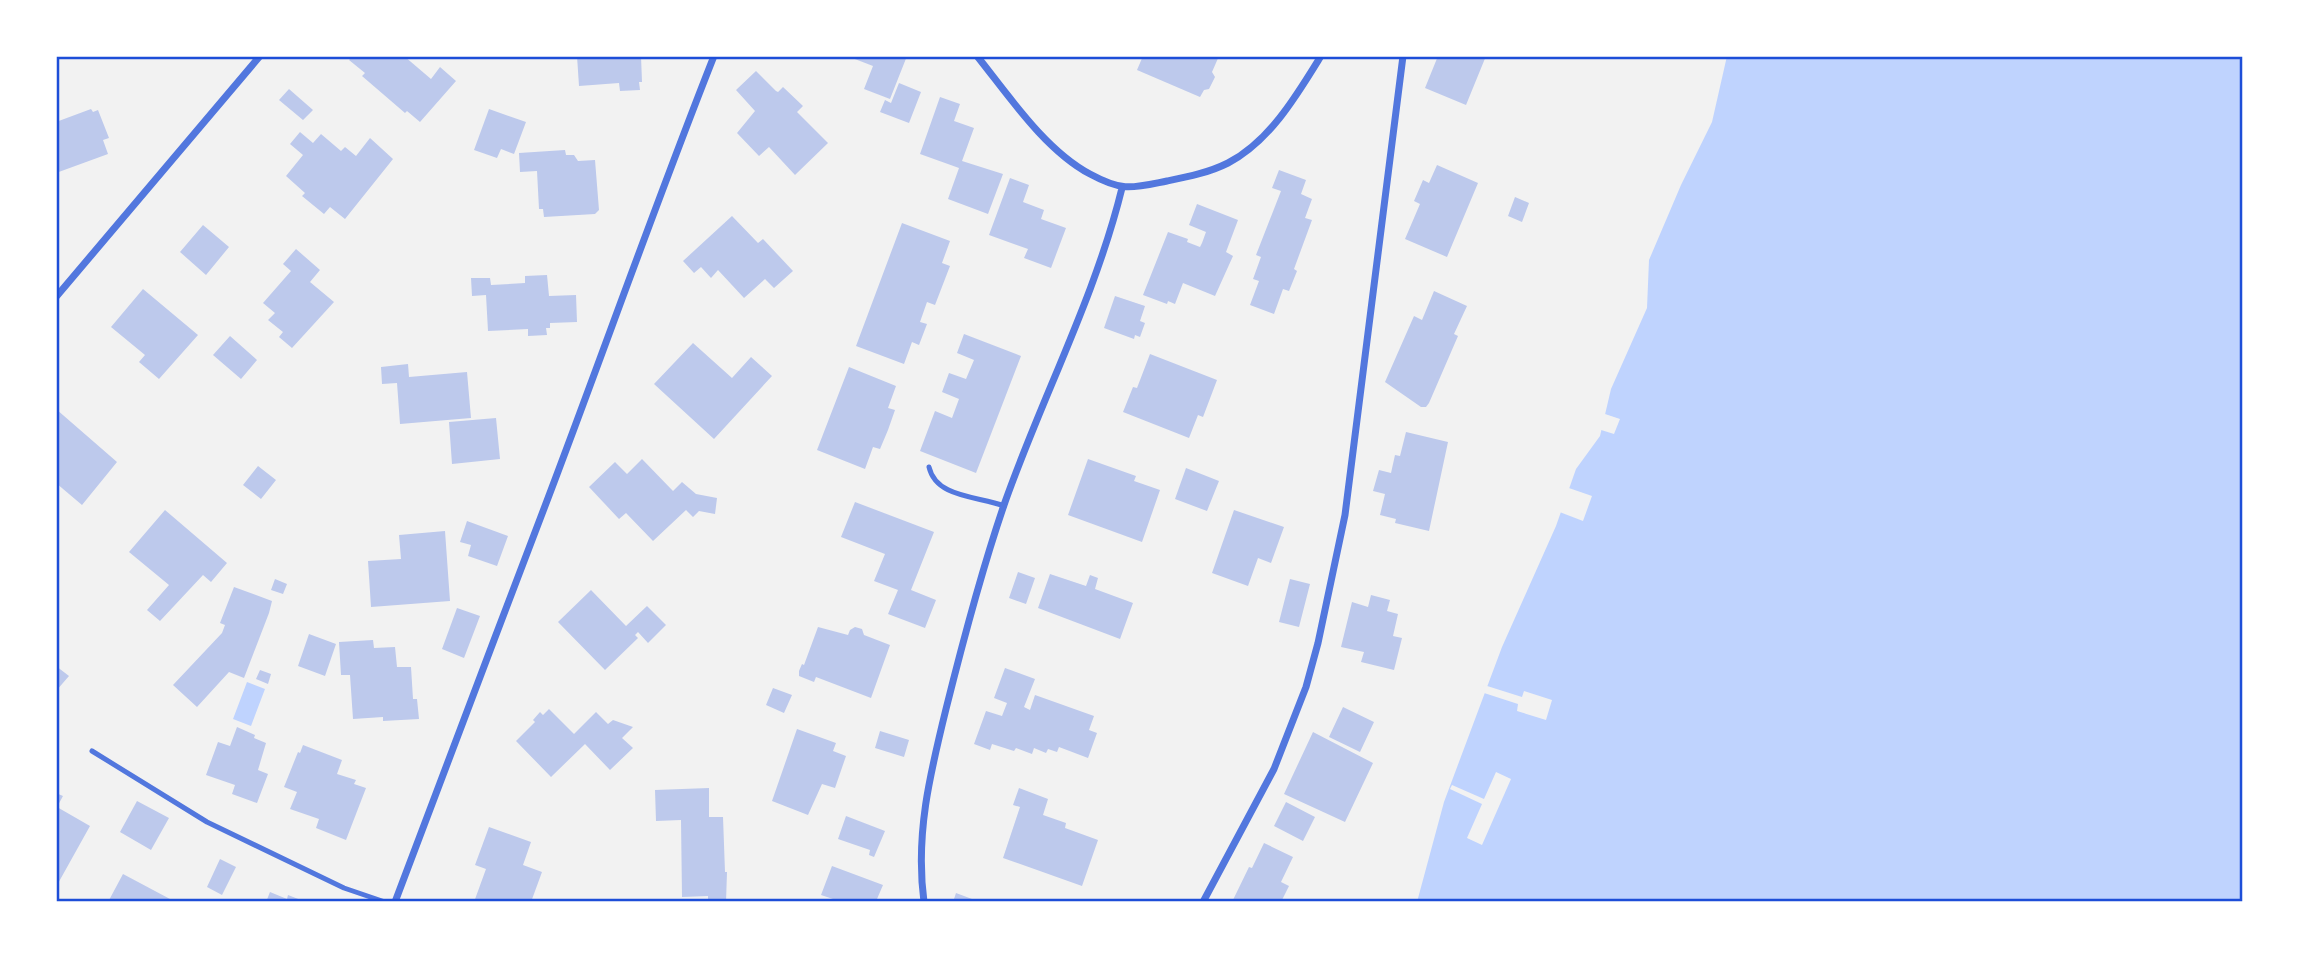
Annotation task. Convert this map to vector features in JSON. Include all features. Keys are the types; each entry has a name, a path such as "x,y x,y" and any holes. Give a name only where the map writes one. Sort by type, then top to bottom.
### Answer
{"street":[{"path":"56,297 260,56"},
{"path":"395,902 665,179 714,56"},
{"path":"977,56 1045,138 1089,173 1122,188 1196,175 1229,162 1253,145 1281,116 1321,56"},
{"path":"1203,902 1274,769 1306,687 1318,643 1345,515 1403,56"},
{"path":"924,902 921,843 926,793 960,653 1004,506 1082,308 1115,218 1122,188"}],"lane":[{"path":"929,467 931,476 943,488 1004,506"},
{"path":"92,751 207,822 344,888 385,902"}],"water":[{"path":"1727,56 2243,56 2243,902 1417,902 1444,802 1502,647 1556,526 1576,469 1600,436 1611,389 1647,308 1649,260 1712,122"},
{"path":"247,682 265,689 251,726 233,719"}],"pier":[{"path":"1602,413 1620,419 1614,434 1598,429"},
{"path":"1566,487 1592,496 1583,521 1557,511"},
{"path":"1484,685 1522,697 1524,691 1552,700 1546,720 1517,711 1518,704 1481,692"},
{"path":"1496,772 1511,779 1482,845 1467,838 1482,804 1450,789 1452,785 1484,799"}],"building":[{"path":"353,56 404,56 431,79 440,67 456,81 420,122 407,111 405,113 362,76 365,73 349,60"},
{"path":"577,56 641,56 640,90 620,91 619,83 579,86"},
{"path":"847,56 907,56 890,99 864,89 873,66"},
{"path":"1143,56 1219,56 1212,72 1215,77 1209,89 1204,90 1200,97 1137,70"},
{"path":"1438,56 1486,56 1466,105 1425,88"},
{"path":"756,71 776,91 783,87 803,106 797,112 828,143 795,175 769,147 759,156 737,133 755,111 736,90"},
{"path":"899,83 921,92 909,123 880,112 885,100 891,103"},
{"path":"289,89 313,110 303,120 279,100"},
{"path":"940,97 960,104 954,121 974,128 962,161 1003,174 988,214 948,199 959,168 920,154"},
{"path":"91,109 93,112 98,110 109,138 103,140 108,154 56,173 56,122"},
{"path":"489,109 526,122 514,154 501,149 497,158 474,150"},
{"path":"300,132 313,143 321,134 341,151 345,147 356,156 370,138 393,159 345,219 330,207 324,214 302,196 305,193 286,176 303,155 290,144"},
{"path":"565,150 566,155 574,155 578,161 595,160 599,210 595,214 544,217 543,209 539,209 537,171 520,172 519,153"},
{"path":"1437,165 1478,183 1447,257 1405,239 1420,204 1414,201 1423,180 1429,183"},
{"path":"1279,170 1306,180 1301,194 1312,199 1305,218 1312,220 1289,291 1283,289 1274,314 1250,305 1259,281 1253,279 1261,257 1256,255 1281,191 1272,188"},
{"path":"1010,178 1029,185 1023,202 1044,210 1041,219 1066,228 1051,268 1024,258 1028,249 989,235"},
{"path":"1515,197 1529,203 1522,222 1508,216"},
{"path":"1197,204 1238,220 1226,252 1233,256 1215,296 1183,283 1175,304 1168,301 1167,304 1143,295 1168,232 1188,239 1187,242 1200,247 1206,232 1189,225"},
{"path":"732,216 758,243 763,239 793,271 774,288 765,279 744,298 718,270 711,278 701,267 694,273 683,261"},
{"path":"902,223 950,241 942,263 950,266 935,305 927,302 920,322 927,324 919,345 912,342 904,364 856,346"},
{"path":"203,225 229,247 206,275 180,252"},
{"path":"296,249 320,270 310,282 334,302 292,348 279,337 283,332 268,320 275,313 263,303 291,271 283,264"},
{"path":"547,275 549,296 576,295 577,322 550,323 550,328 546,328 547,335 528,336 528,329 488,331 486,295 472,296 471,278 490,278 491,285 525,283 525,276"},
{"path":"143,289 198,335 159,379 139,362 145,355 111,327"},
{"path":"1434,291 1467,306 1454,334 1458,336 1429,403 1426,407 1421,407 1385,382 1414,316 1422,320"},
{"path":"1115,296 1145,306 1140,321 1145,323 1140,337 1135,335 1134,339 1104,328"},
{"path":"964,334 1021,356 976,473 920,451 935,411 952,418 959,399 942,392 949,373 966,379 974,360 957,353"},
{"path":"230,336 257,360 241,379 213,355"},
{"path":"693,343 732,378 751,357 772,376 714,439 654,384"},
{"path":"1150,354 1217,380 1203,417 1198,415 1189,438 1123,412 1133,387 1137,388"},
{"path":"408,364 409,377 467,372 471,418 400,424 397,383 382,384 381,367"},
{"path":"849,367 896,386 888,408 895,410 888,430 880,449 873,447 865,469 817,450"},
{"path":"56,409 117,462 82,505 56,483"},
{"path":"496,418 500,459 452,464 449,422"},
{"path":"1406,432 1448,442 1429,531 1395,523 1396,519 1380,515 1385,494 1373,491 1379,470 1391,473 1395,455 1400,456"},
{"path":"642,459 673,491 682,482 696,494 717,498 715,514 699,511 693,517 686,510 653,541 626,513 619,519 589,487 615,462 627,474"},
{"path":"1088,459 1136,476 1134,481 1160,490 1142,542 1068,515"},
{"path":"258,466 276,480 261,499 243,485"},
{"path":"1186,468 1219,481 1207,511 1175,499"},
{"path":"855,502 934,532 911,590 936,600 925,628 888,614 898,590 874,581 885,554 841,537"},
{"path":"165,510 227,563 211,582 203,575 160,621 147,610 169,585 129,552"},
{"path":"1234,510 1284,527 1271,563 1258,558 1248,586 1212,573"},
{"path":"467,521 508,536 497,566 468,556 471,545 460,542"},
{"path":"445,531 450,601 371,607 368,561 401,559 399,535"},
{"path":"1018,572 1035,578 1026,604 1009,598"},
{"path":"1050,574 1086,586 1090,575 1098,578 1095,589 1133,603 1120,639 1038,608"},
{"path":"275,579 287,584 283,594 271,590"},
{"path":"1290,579 1310,584 1299,627 1279,622"},
{"path":"234,587 272,601 269,613 244,678 229,672 197,707 173,685 222,633 225,625 220,623"},
{"path":"591,590 626,626 647,606 666,625 648,643 638,632 635,635 638,638 605,670 558,622"},
{"path":"1371,595 1390,600 1387,611 1398,614 1393,636 1402,638 1394,670 1361,662 1364,652 1341,647 1352,602 1368,607"},
{"path":"457,608 480,616 464,658 442,649"},
{"path":"818,627 848,635 855,627 862,629 864,635 890,645 871,698 816,677 814,682 799,676"},
{"path":"309,634 336,644 325,676 298,666"},
{"path":"373,640 374,648 395,647 397,667 411,667 413,699 417,699 419,719 353,719 350,675 341,675 339,642"},
{"path":"56,666 69,676 56,691"},
{"path":"1005,668 1035,679 1024,707 1030,710 1035,695 1094,716 1089,730 1097,733 1088,758 1059,747 1057,752 1048,749 1046,753 1034,748 1032,754 992,744 990,750 974,744 986,711 1002,716 1007,703 994,698"},
{"path":"260,670 271,674 268,684 256,679"},
{"path":"773,688 792,695 784,713 766,705"},
{"path":"1343,707 1374,722 1360,752 1329,737"},
{"path":"549,709 574,734 596,712 608,724 613,720 633,727 622,738 633,748 610,770 585,744 551,777 516,741 535,722 533,720 540,712 543,715"},
{"path":"237,727 266,743 258,770 268,774 257,803 232,794 235,785 206,775 218,742 230,746"},
{"path":"797,729 836,743 833,751 846,756 835,788 822,784 808,815 772,801"},
{"path":"880,731 909,740 904,757 875,748"},
{"path":"1313,732 1373,763 1345,822 1284,794"},
{"path":"303,745 342,760 337,774 356,780 354,784 366,788 346,840 316,828 319,819 290,809 297,792 284,787"},
{"path":"709,788 709,817 723,817 726,902 708,902 708,896 682,897 681,820 656,821 655,790"},
{"path":"1019,788 1048,799 1043,815 1066,823 1065,828 1098,840 1082,886 1003,858 1020,807 1013,805"},
{"path":"56,793 63,796 57,807 90,826 56,887"},
{"path":"137,801 169,818 151,850 120,832"},
{"path":"1286,802 1315,817 1303,841 1274,826"},
{"path":"846,816 885,831 874,857 869,855 870,850 838,839"},
{"path":"489,827 531,842 523,865 542,872 531,902 474,902 486,869 475,865"},
{"path":"1264,843 1293,857 1281,882 1289,886 1281,902 1232,902 1249,867 1252,868"},
{"path":"220,859 236,867 222,895 207,887"},
{"path":"832,866 883,885 877,899 885,902 832,902 833,899 821,895"},
{"path":"123,874 170,899 168,902 108,902"},
{"path":"270,892 287,899 288,895 306,902 266,902"},
{"path":"956,893 980,902 953,902"}]}
